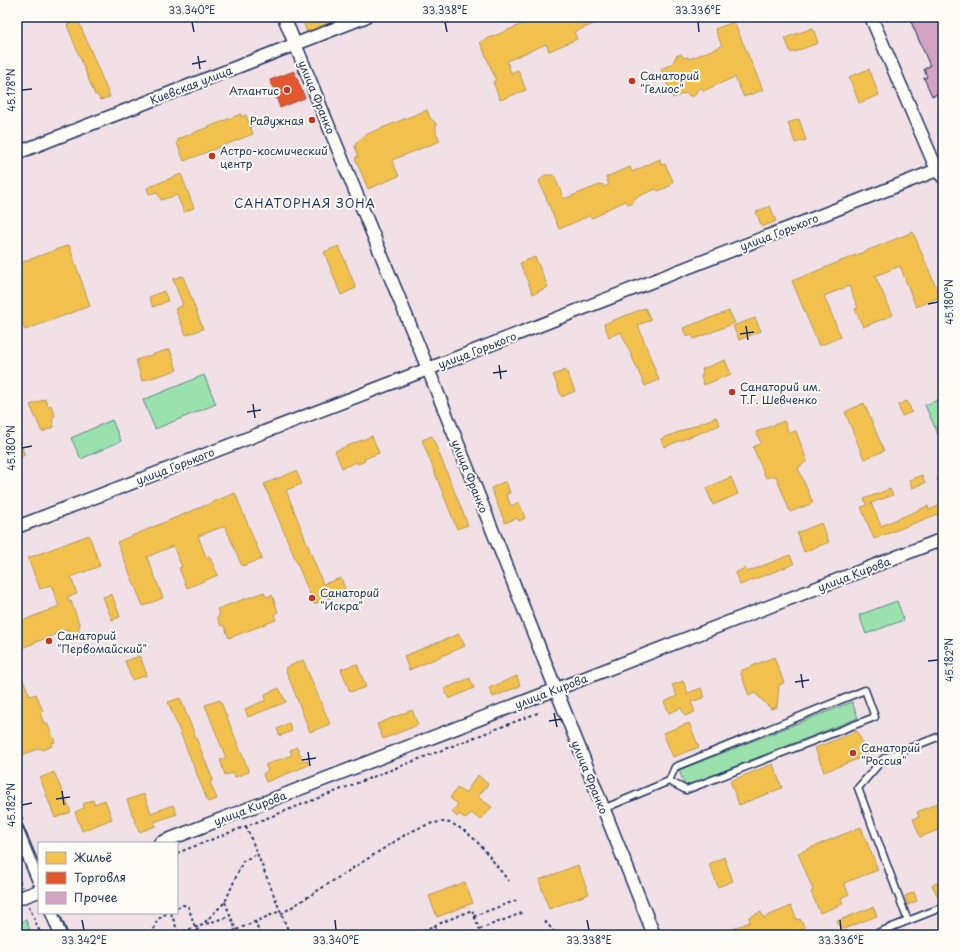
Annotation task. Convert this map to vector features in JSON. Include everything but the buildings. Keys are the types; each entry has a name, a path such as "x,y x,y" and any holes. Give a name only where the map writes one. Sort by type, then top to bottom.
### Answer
{"street":[{"name":"улица Франко","path":"284,17 428,369 554,690 654,935"},
{"name":"Киевская улица","path":"17,153 365,17"},
{"path":"870,17 941,172"},
{"name":"улица Горького","path":"17,527 941,172"},
{"name":"улица Кирова","path":"163,842 943,539"},
{"path":"17,829 38,879"},
{"path":"17,899 38,891"},
{"path":"52,914 61,935"}],"lane":[{"path":"603,809 669,781 675,767 865,690 875,717 686,790 669,781"},
{"path":"908,921 858,788 884,758 943,735"},
{"path":"872,935 943,907"}],"path":[{"path":"178,853 540,712"},
{"path":"222,935 255,921 281,913 408,832 425,824 435,822 452,823 465,832 483,847 509,881"},
{"path":"246,826 289,934 284,935"},
{"path":"192,935 225,902 243,861 257,854"},
{"path":"474,916 517,900"},
{"path":"225,902 238,935"},
{"path":"178,908 183,905 188,906 195,927"},
{"path":"412,935 472,910 482,934 479,935"},
{"path":"480,929 522,913"},
{"path":"152,935 157,920 166,914"},
{"path":"170,914 179,934"},
{"path":"172,935 179,934 203,924 230,916"},
{"path":"255,921 260,935"},
{"path":"545,921 556,935"},
{"path":"435,926 439,935"}],"green space":[{"path":"204,375 216,404 155,429 143,400"},
{"path":"943,398 943,440 941,441 925,405"},
{"path":"112,420 121,441 81,459 71,438"},
{"path":"897,601 904,620 866,634 859,615"},
{"path":"852,702 858,718 685,786 679,770"},
{"path":"26,920 32,935 17,935 17,924"}],"tram line":[{"path":"17,814 38,866"},
{"path":"58,914 67,935"}],"place":[{"name":"Санаторий \"Гелиос\"","path":"632,81"},
{"name":"Атлантис","path":"287,90"},
{"name":"Радужная","path":"312,120"},
{"name":"Астро-космический центр","path":"212,156"},
{"name":"Санаторий им. Т.Г. Шевченко","path":"732,392"},
{"name":"Санаторий \"Искра\"","path":"312,598"},
{"name":"Санаторий \"Первомайский\"","path":"49,641"},
{"name":"Санаторий \"Россия\"","path":"853,753"}],"district":[{"name":"САНАТОРНАЯ ЗОНА","path":"305,203"}]}
